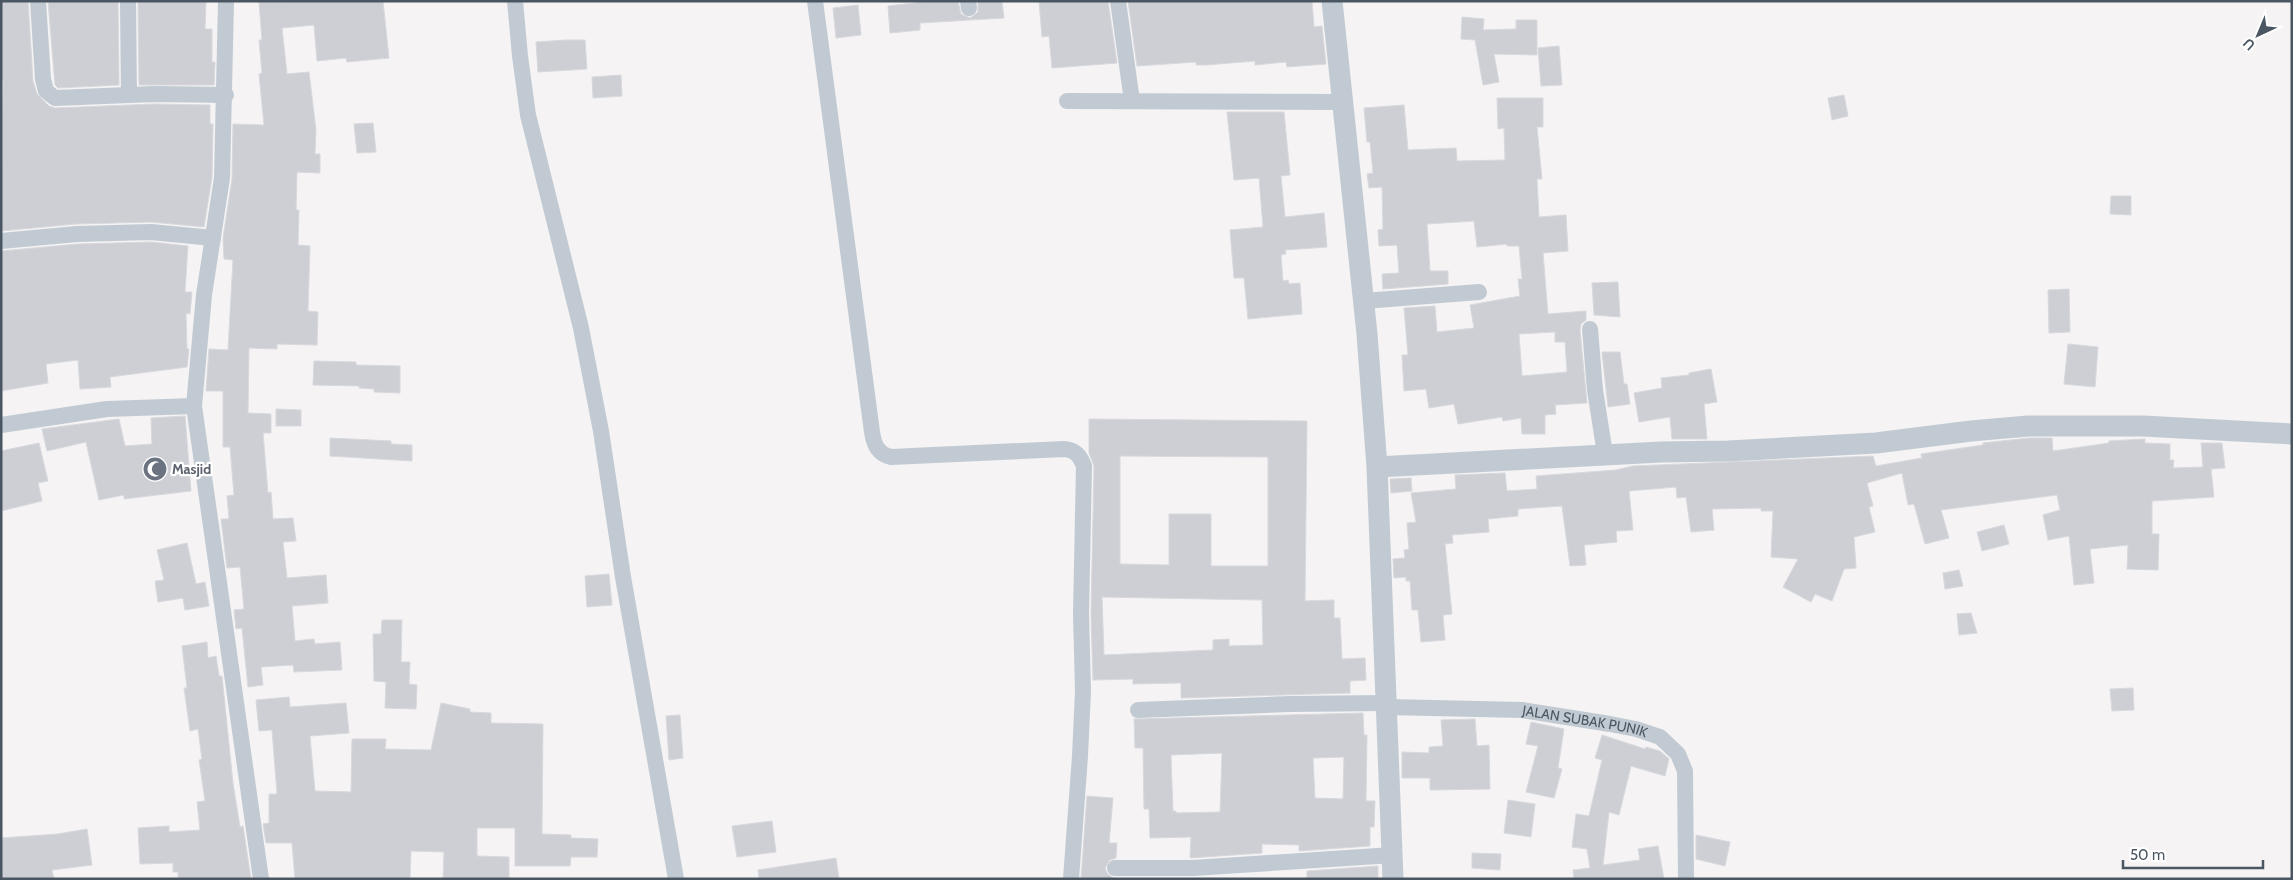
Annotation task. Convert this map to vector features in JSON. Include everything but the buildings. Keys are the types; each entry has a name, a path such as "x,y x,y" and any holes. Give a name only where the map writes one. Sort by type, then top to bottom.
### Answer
{"street":[{"path":"38,1 43,79 46,92 55,98 226,95"},
{"path":"128,1 129,96"},
{"path":"226,1 226,95 222,178 204,295 194,406 261,879"},
{"path":"515,1 528,115 581,328 601,431 623,577 676,879"},
{"path":"815,1 872,432 878,450 891,457 1064,448 1070,449 1079,455 1084,466 1081,614 1083,691 1071,879"},
{"path":"1118,1 1132,101"},
{"path":"1332,1 1364,301 1377,467 1393,879"},
{"path":"1067,101 1343,102"},
{"path":"1,241 77,234 151,232 213,238"},
{"path":"1364,301 1479,292"},
{"path":"1590,329 1594,390 1605,454"},
{"path":"1,425 107,409 194,406"},
{"path":"1377,467 1605,454 1728,452 1876,443 1971,430 2038,426 2143,426 2292,434"},
{"name":"JALAN SUBAK PUNIK","path":"1138,710 1236,705 1386,705 1522,710 1636,729 1660,738 1678,754 1685,771 1686,879"},
{"path":"1115,868 1194,868 1393,855"}],"place":[{"name":"Masjid","path":"155,469"}]}
